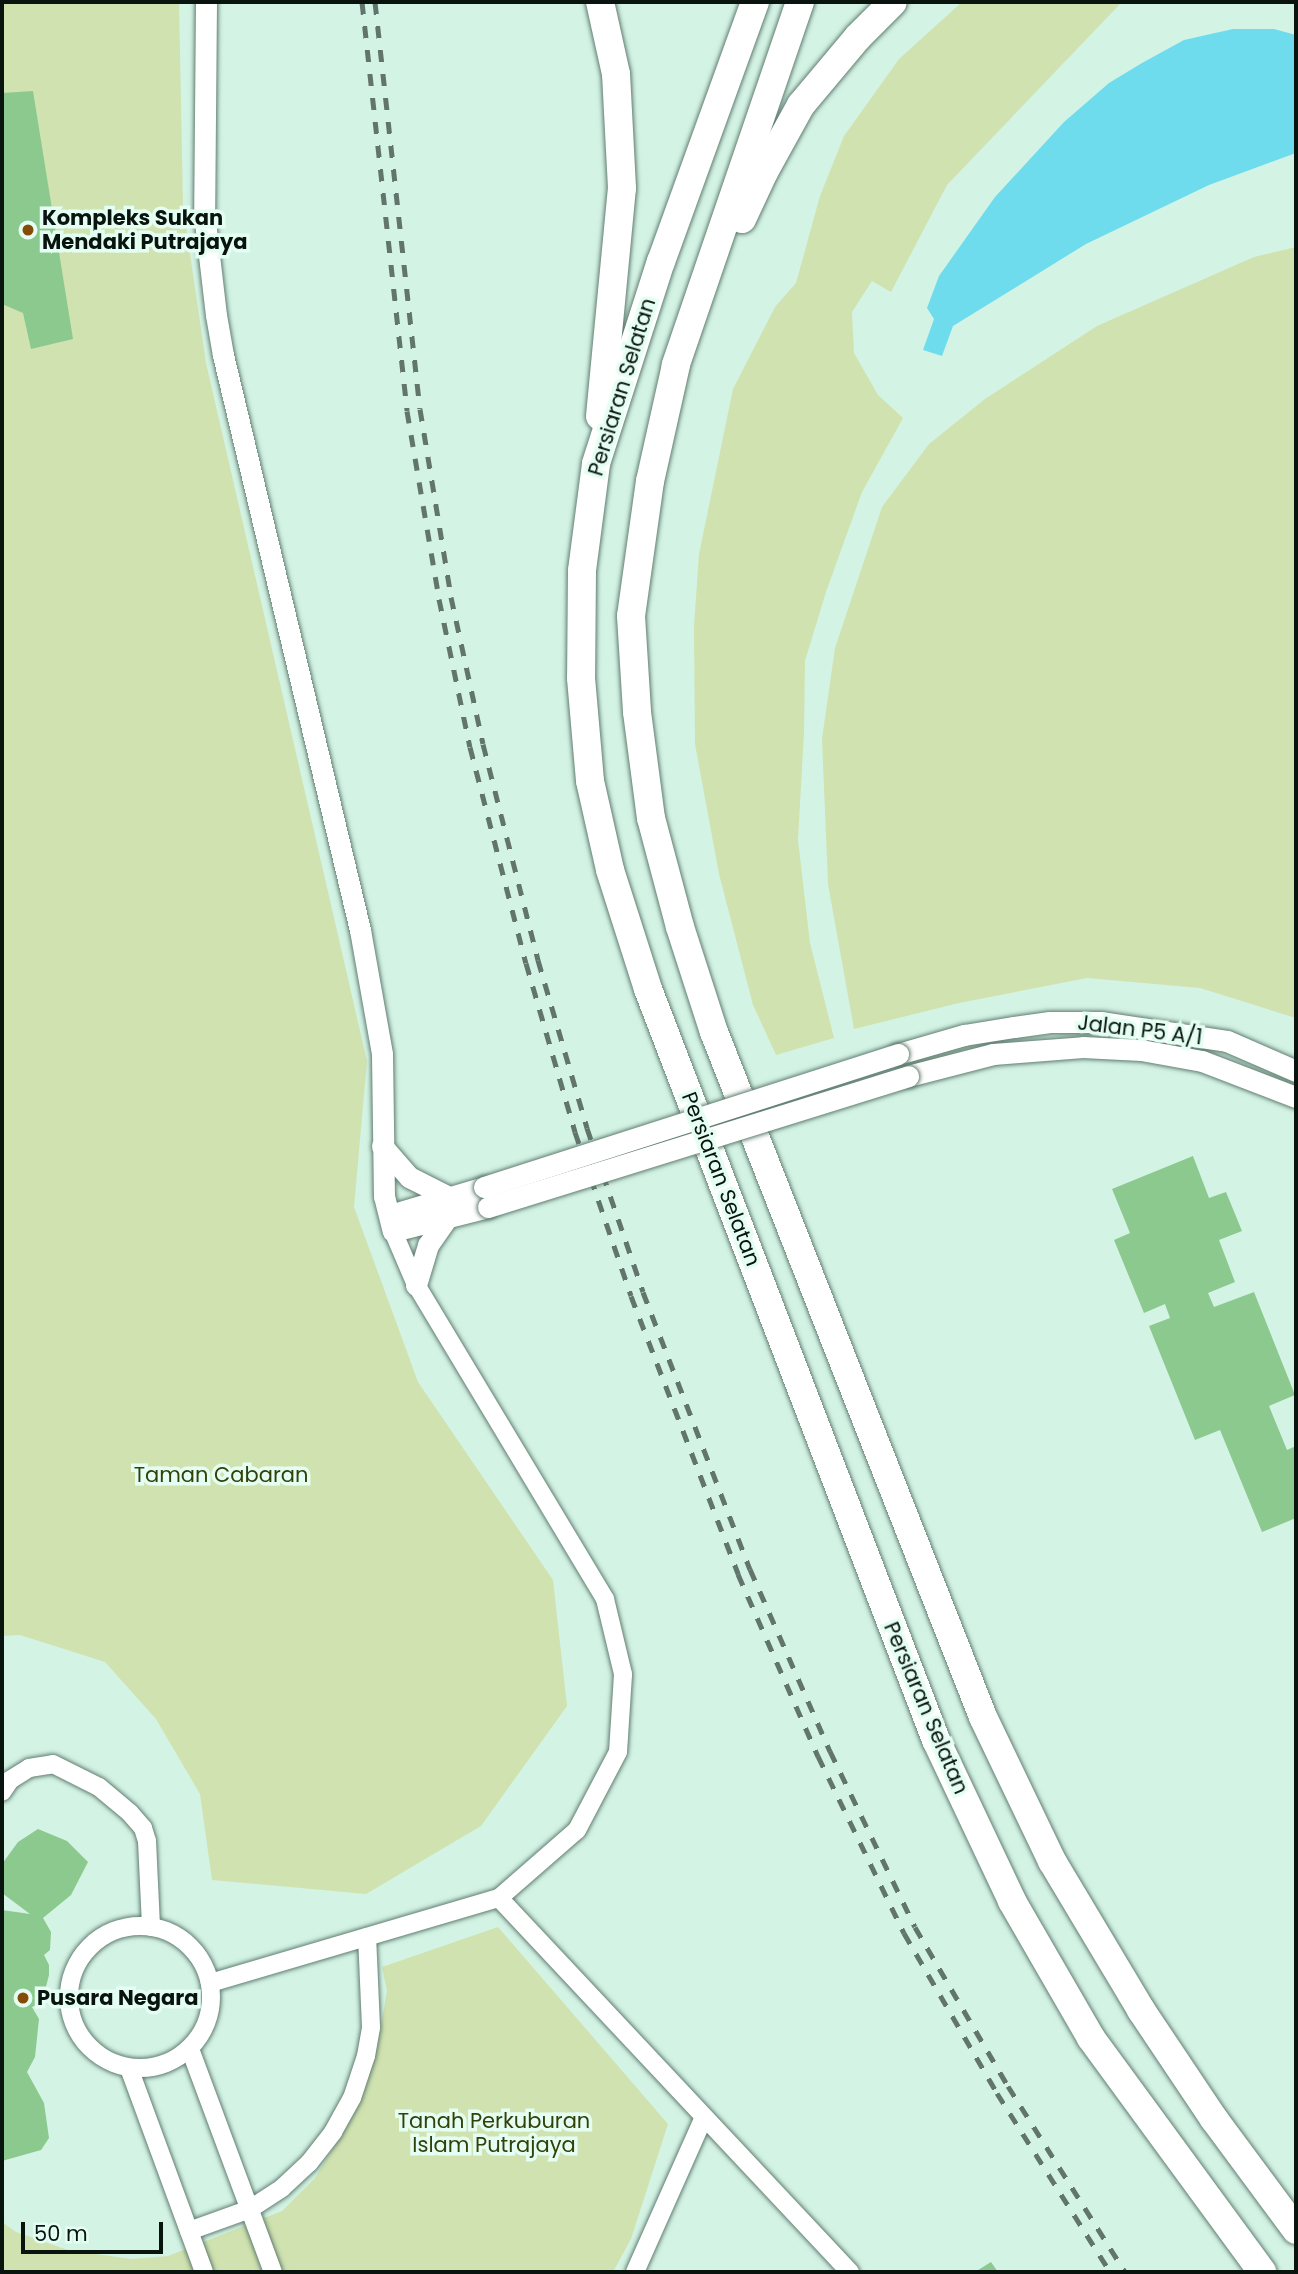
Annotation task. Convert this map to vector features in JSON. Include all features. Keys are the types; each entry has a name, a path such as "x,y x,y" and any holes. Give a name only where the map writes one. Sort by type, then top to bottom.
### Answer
{"main road":[{"path":"596,464 610,287 622,188 615,74 600,2"},
{"name":"Persiaran Selatan","path":"755,2 661,261 596,464 582,571 581,678 590,781 610,870 648,989 936,1740 1006,1889 1091,2038 1262,2272"},
{"path":"800,2 676,365 650,481 631,616 637,712 651,818 680,927 714,1032 983,1717 1052,1861 1141,2010 1214,2119 1296,2230"},
{"path":"676,365 764,172 801,105 858,37 893,2"}],"street":[{"path":"206,2 204,213 216,315 223,355 360,930 382,1054 382,1170 391,1223 416,1285 605,1599 623,1674 618,1752 578,1830 499,1898 210,1983"},
{"name":"Jalan P5 A/1","path":"486,1197 898,1054 964,1035 1014,1027 1050,1022 1100,1022 1227,1041 1296,1071"},
{"name":"Jalan P5 A/1","path":"486,1197 908,1076 993,1055 1083,1047 1141,1050 1202,1060 1296,1097"},
{"path":"382,1146 409,1177 449,1207"},
{"path":"391,1223 486,1197"},
{"path":"416,1285 428,1245 449,1207"},
{"path":"2,1792 10,1780 29,1768 53,1764 99,1787 130,1813 143,1828 147,1841 151,1927"},
{"path":"499,1898 703,2119 850,2272"},
{"path":"138,1925 151,1927 163,1929 184,1941 201,1960 210,1983 211,2007 204,2030 190,2049 172,2062 151,2068 129,2068 107,2061 89,2048 76,2030 69,2008 68,1986 76,1962 92,1943 114,1930 138,1925"},
{"path":"189,2231 250,2208 282,2188 309,2163 333,2132 352,2098 366,2056 371,2027 367,1937"},
{"path":"190,2049 274,2272"},
{"path":"129,2068 204,2272"},
{"path":"635,2272 703,2119"}],"green space":[{"name":"Taman Cabaran","path":"2,2 179,2 183,206 206,363 367,1061 354,1207 418,1382 553,1580 567,1706 481,1826 366,1894 212,1880 200,1794 156,1719 105,1662 20,1635 2,1636"},
{"path":"962,2 1122,2 947,185 891,292 872,281 852,312 854,353 878,395 903,418 862,492 826,592 805,661 798,840 810,943 834,1038 776,1055 753,1005 719,874 695,744 694,626 699,554 733,389 775,307 796,283 820,196 844,136 899,59"},
{"path":"1296,247 1296,1018 1200,988 1087,978 959,1003 854,1029 828,884 822,739 835,648 882,507 929,444 985,399 1097,326 1254,257"},
{"name":"Tanah Perkuburan Islam Putrajaya","path":"498,1927 668,2124 631,2239 613,2272 2,2272 2,2222 16,2232 68,2250 131,2259 168,2256 282,2211 315,2178 353,2115 378,2043 387,1991 382,1967"}],"water":[{"path":"1233,29 1274,29 1296,35 1296,153 1209,185 1086,244 953,326 942,356 923,350 934,319 927,308 939,276 995,197 1064,122 1109,83 1142,63 1184,40"}],"building":[{"name":"Kompleks Sukan Mendaki Putrajaya","path":"33,91 73,339 31,349 23,313 2,304 2,93"},
{"path":"1193,1156 1209,1198 1226,1192 1242,1231 1219,1240 1235,1282 1208,1293 1214,1307 1254,1292 1295,1395 1269,1406 1287,1450 1296,1446 1296,1518 1262,1532 1220,1430 1195,1440 1149,1326 1170,1318 1165,1304 1144,1313 1114,1240 1130,1233 1112,1189"},
{"name":"Pusara Negara","path":"38,1829 67,1841 88,1862 71,1895 43,1918 51,1932 50,1950 44,1955 49,1965 49,1975 42,2002 32,2007 39,2019 35,2057 27,2072 44,2103 49,2138 41,2150 2,2161 2,1910 30,1914 2,1893 2,1864 18,1842"},
{"path":"991,2262 998,2272 975,2272"}],"railway":[{"path":"362,2 407,411 439,599 470,747 526,963 575,1132 631,1296 738,1574 818,1756 904,1933 997,2093 1110,2272"},
{"path":"375,2 420,409 451,597 483,744 538,960 587,1128 643,1292 750,1569 830,1751 915,1927 1008,2086 1125,2272"}],"place":[{"name":"Kompleks Sukan Mendaki Putrajaya","path":"28,230"},
{"name":"Pusara Negara","path":"23,1998"}]}
